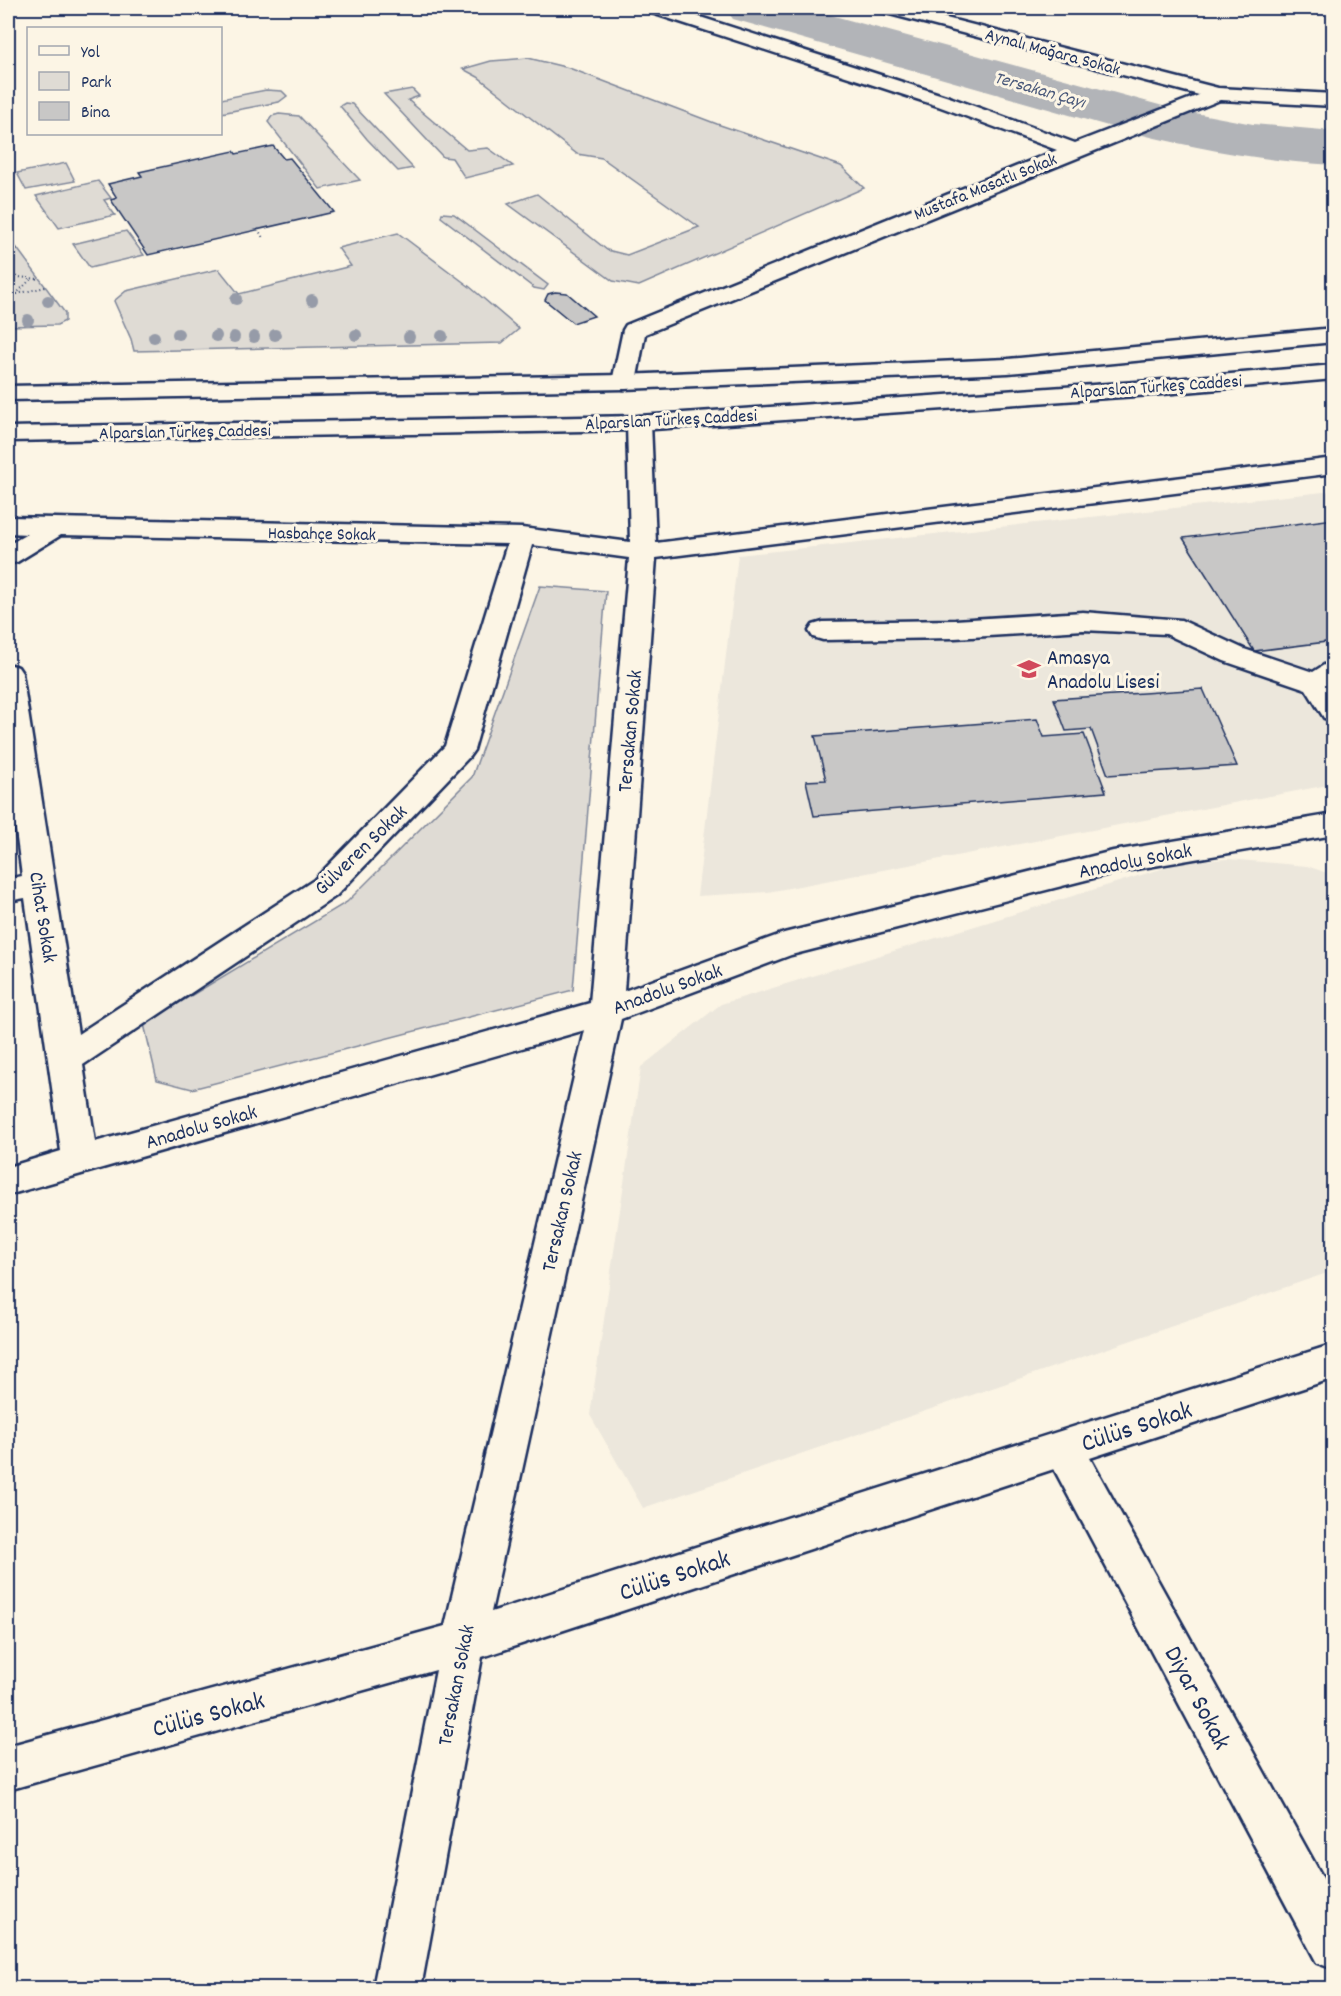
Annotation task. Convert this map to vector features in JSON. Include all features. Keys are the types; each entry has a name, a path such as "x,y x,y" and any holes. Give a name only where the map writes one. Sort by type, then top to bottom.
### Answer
{"main road":[{"name":"Mustafa Masatlı Sokak","path":"655,8 945,102 1075,150"},
{"name":"Aynalı Mağara Sokak","path":"888,8 1218,94"},
{"path":"1075,150 1218,94 1334,100"},
{"name":"Mustafa Masatlı Sokak","path":"624,382 634,330 1075,150"},
{"name":"Alparslan Türkeş Caddesi","path":"8,393 624,382 1008,366 1334,334"},
{"name":"Alparslan Türkeş Caddesi","path":"8,434 639,423 1334,372"},
{"name":"Tersakan Sokak","path":"401,1984 463,1642 606,1011 643,552 639,423"},
{"name":"Hasbahçe Sokak","path":"8,525 522,536 643,552 1334,465"},
{"path":"8,556 56,527"},
{"name":"Gülveren Sokak","path":"65,1060 325,888 459,750 522,536"},
{"path":"823,631 955,629 1083,621 1171,626 1234,655 1325,677 1334,711"},
{"name":"Cihat Sokak","path":"8,673 80,1160"},
{"name":"Anadolu Sokak","path":"8,1180 606,1011 784,945 1113,862 1334,824"},
{"path":"8,890 39,884"},
{"name":"Cülüs Sokak","path":"8,1768 463,1642 1334,1360"},
{"name":"Diyar Sokak","path":"1064,1448 1334,1946"}],"path":[{"path":"258,230 263,238"},
{"path":"8,248 17,249"},
{"path":"8,276 39,279"},
{"path":"16,294 32,278"},
{"path":"8,297 45,287"}],"shaded area":[{"name":"Amasya Anadolu Lisesi","path":"1333,491 1333,784 768,892 697,896 738,555"},
{"path":"1229,859 1307,866 1333,875 1333,1271 643,1508 590,1415 641,1067 721,1004 1187,861"}],"green space":[{"path":"528,58 569,68 717,124 841,166 864,188 639,286 613,281 508,204 537,194 607,250 627,255 699,227 602,158 577,154 478,77 463,69 491,61"},
{"path":"412,89 419,96 408,100 467,150 488,148 513,166 465,178 452,158 443,157 384,94"},
{"path":"266,90 282,91 287,96 279,102 222,113 222,99"},
{"path":"345,103 352,104 413,168 398,171 367,139 340,106"},
{"path":"279,114 299,116 360,180 320,189 268,122 272,116"},
{"path":"66,163 75,181 26,190 17,173"},
{"path":"98,181 111,198 104,200 115,215 59,228 36,196"},
{"path":"442,213 454,214 548,285 544,290 534,288 441,217"},
{"path":"126,231 144,255 90,268 73,244"},
{"path":"398,233 470,287 519,329 502,343 134,351 114,301 126,291 219,269 239,294 351,266 338,248"},
{"path":"8,236 65,313 65,321 57,325 8,326"},
{"path":"540,586 606,591 573,990 192,1089 157,1080 144,1024 347,902 472,777"}],"building":[{"path":"273,146 284,159 290,158 334,212 148,255 111,200 117,198 108,184 142,176 139,172 234,151 236,154"},
{"path":"567,293 594,316 573,323 545,300 548,294"},
{"path":"1334,519 1334,641 1254,651 1183,538"},
{"path":"1203,689 1237,766 1108,775 1091,729 1066,731 1054,699"},
{"name":"Amasya Anadolu Lisesi","path":"1037,719 1044,737 1084,734 1106,792 814,816 806,781 826,780 815,736"}],"waterway":[{"name":"Tersakan Çayı","path":"751,8 1174,126 1253,141 1334,148"}],"place":[{"name":"Amasya Anadolu Lisesi","path":"1029,669"}]}
